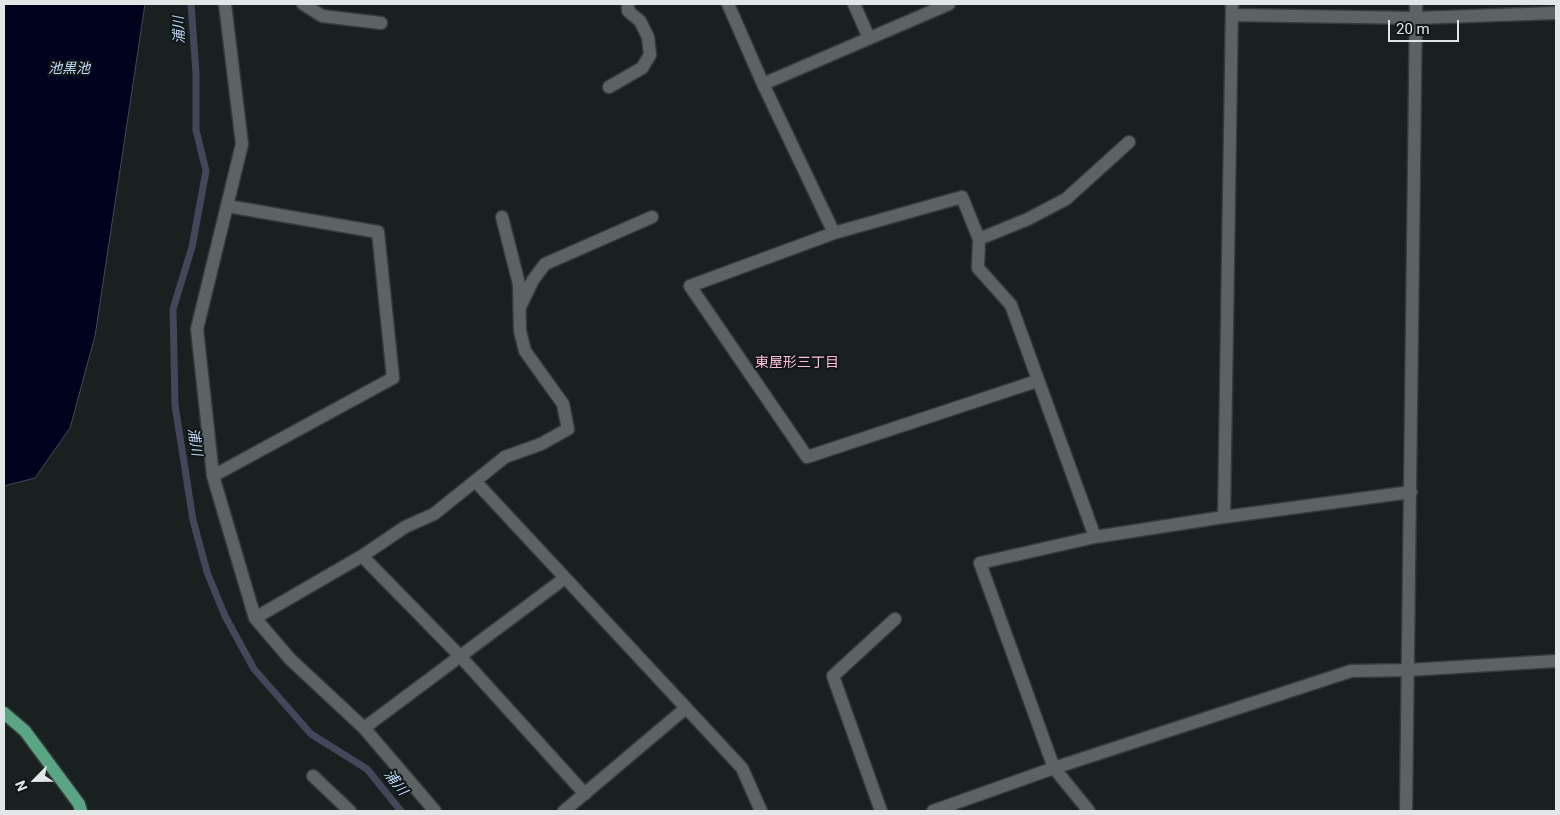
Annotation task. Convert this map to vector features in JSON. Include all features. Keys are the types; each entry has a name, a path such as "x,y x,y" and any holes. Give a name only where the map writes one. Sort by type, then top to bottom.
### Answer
{"main road":[{"path":"4,714 25,731 78,804 81,811"}],"street":[{"path":"225,4 242,144 197,329 213,476 256,618 290,658 364,728 435,811"},
{"path":"303,4 322,16 381,23"},
{"path":"609,87 642,68 650,55 648,37 640,21 628,11 628,4"},
{"path":"728,4 763,84 834,233"},
{"path":"854,4 869,38"},
{"path":"763,84 949,4"},
{"path":"1406,811 1416,4"},
{"path":"1224,517 1232,9 1416,18 1556,13"},
{"path":"979,239 1028,219 1066,199 1129,142"},
{"path":"1037,381 807,457 690,286 834,233 962,197 979,239 978,268 1010,305 1094,537"},
{"path":"213,476 393,378 378,232 227,206"},
{"path":"256,618 362,556 405,527 434,514 505,457 541,444 568,429 563,404 525,351 520,331 519,284 502,217"},
{"path":"519,309 532,280 545,264 652,217"},
{"path":"475,481 742,768 761,811"},
{"path":"1089,811 1054,768 980,562 1094,537 1224,517 1411,492"},
{"path":"362,556 460,656 585,794"},
{"path":"364,728 565,578"},
{"path":"880,811 833,676 895,619"},
{"path":"933,811 1054,768 1351,671 1408,670 1556,661"},
{"path":"564,811 686,708"},
{"path":"313,776 350,811"}],"water":[{"name":"池黒池","path":"4,4 145,4 95,336 70,428 35,478 4,486"}],"waterway":[{"name":"浦川","path":"191,4 196,73 196,130 206,171 192,247 173,309 175,405 193,520 207,572 225,616 254,669 311,734 367,769 401,811"}],"district":[{"name":"東屋形三丁目","path":"797,363"}]}
